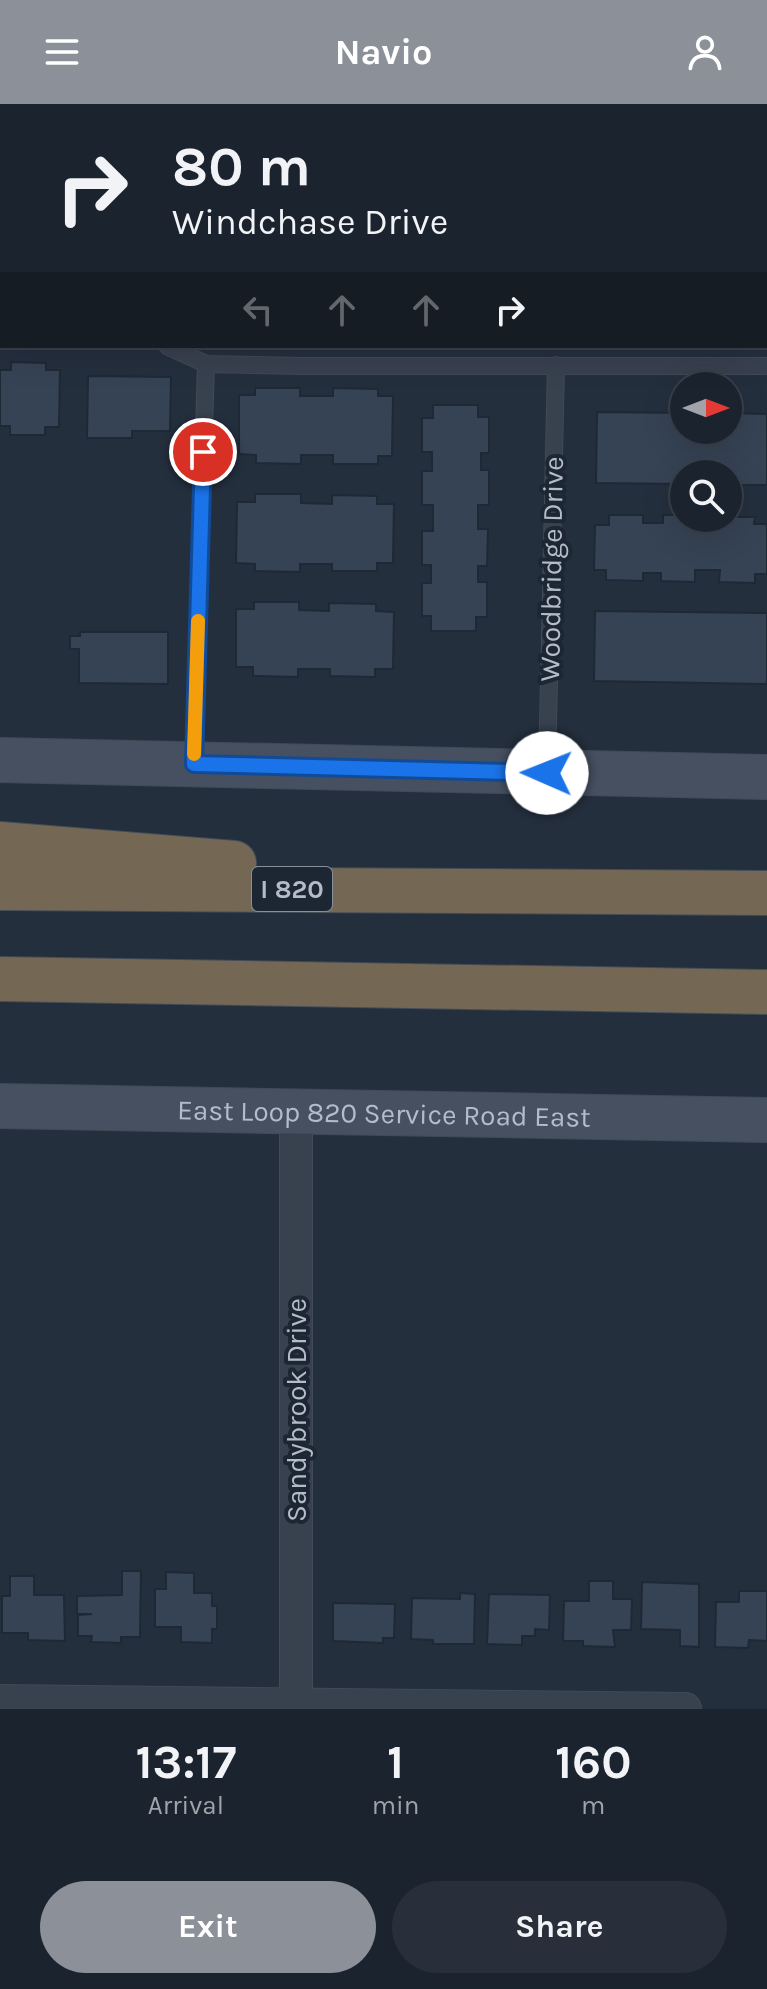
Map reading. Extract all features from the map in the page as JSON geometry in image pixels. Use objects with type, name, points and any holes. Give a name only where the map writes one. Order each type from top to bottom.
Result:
[{"type":"highway","points":[[0,844],[583,890]]},
{"type":"highway","name":"I 820","points":[[0,888],[767,893]]},
{"type":"highway","points":[[0,979],[767,992]]},
{"type":"highway","points":[[0,999],[193,982]]},
{"type":"main road","points":[[0,760],[767,777]]},
{"type":"main road","name":"East Loop 820 Service Road East","points":[[0,1106],[767,1120]]},
{"type":"street","name":"Sandybrook Drive","points":[[296,1112],[296,1707]]},
{"type":"street","points":[[0,1701],[296,1707],[685,1709]]},
{"type":"lane","points":[[171,348],[206,364],[767,366]]},
{"type":"lane","points":[[194,764],[206,364]]},
{"type":"lane","name":"Woodbridge Drive","points":[[547,773],[556,365]]},
{"type":"building","points":[[11,362],[46,363],[46,370],[60,370],[59,427],[45,427],[45,435],[10,435],[10,426],[0,426],[0,370],[11,370]]},
{"type":"building","points":[[88,376],[171,377],[170,431],[132,431],[132,438],[87,438]]},
{"type":"building","points":[[255,388],[300,388],[300,396],[333,396],[333,388],[378,389],[378,396],[393,396],[392,456],[378,456],[378,464],[333,464],[333,455],[301,455],[301,464],[256,463],[256,455],[239,454],[239,395],[255,395]]},
{"type":"building","points":[[433,405],[478,405],[478,417],[489,417],[489,453],[481,453],[481,470],[489,470],[489,505],[478,505],[478,529],[488,529],[487,566],[478,566],[478,582],[487,582],[487,617],[476,617],[476,631],[431,631],[431,616],[422,616],[422,583],[431,583],[431,565],[422,565],[422,531],[433,531],[433,505],[422,505],[422,471],[432,471],[432,452],[422,452],[422,418],[433,418]]},
{"type":"building","points":[[597,412],[670,413],[670,444],[742,444],[742,413],[767,414],[767,485],[742,485],[742,460],[670,460],[670,484],[596,483]]},
{"type":"building","points":[[255,494],[301,494],[301,503],[332,504],[332,495],[377,496],[377,504],[394,504],[393,563],[377,563],[377,571],[332,571],[332,564],[300,564],[300,572],[255,571],[255,564],[236,563],[237,502],[255,502]]},
{"type":"building","points":[[609,515],[643,515],[643,523],[663,523],[663,515],[670,515],[670,532],[742,532],[742,517],[755,517],[754,524],[767,524],[767,574],[755,574],[755,583],[719,582],[720,570],[695,570],[695,582],[661,581],[661,573],[643,573],[643,581],[606,580],[606,570],[594,570],[595,525],[609,525]]},
{"type":"building","points":[[254,602],[299,602],[299,610],[329,611],[329,603],[376,604],[376,611],[394,612],[393,669],[375,669],[375,677],[330,676],[330,669],[298,669],[298,677],[253,676],[253,667],[236,667],[236,609],[254,609]]},
{"type":"building","points":[[595,611],[767,613],[767,684],[594,681]]},
{"type":"building","points":[[80,632],[168,632],[168,684],[79,683],[79,649],[70,649],[70,636],[80,636]]},
{"type":"building","points":[[122,1571],[141,1571],[140,1637],[121,1637],[121,1643],[91,1642],[92,1636],[78,1636],[78,1615],[92,1614],[77,1614],[77,1596],[122,1595]]},
{"type":"building","points":[[166,1572],[194,1573],[194,1593],[212,1593],[212,1606],[217,1606],[217,1629],[212,1629],[212,1643],[181,1642],[181,1627],[155,1627],[155,1589],[166,1589]]},
{"type":"building","points":[[10,1576],[34,1576],[34,1595],[64,1595],[65,1641],[28,1640],[28,1633],[2,1633],[2,1596],[10,1596]]},
{"type":"building","points":[[589,1581],[613,1581],[613,1599],[632,1599],[631,1630],[613,1630],[615,1647],[583,1646],[583,1641],[563,1641],[564,1601],[589,1601]]},
{"type":"building","points":[[642,1582],[699,1584],[699,1647],[680,1646],[680,1630],[641,1629]]},
{"type":"building","points":[[739,1591],[767,1591],[767,1641],[749,1640],[748,1648],[715,1647],[716,1602],[739,1602]]},
{"type":"building","points":[[460,1593],[475,1594],[474,1644],[433,1644],[433,1640],[411,1639],[412,1598],[460,1599]]},
{"type":"building","points":[[489,1594],[550,1595],[549,1630],[535,1629],[535,1636],[522,1636],[522,1645],[487,1644]]},
{"type":"building","points":[[333,1603],[395,1604],[394,1638],[383,1638],[383,1643],[333,1641]]},
{"type":"slow traffic","points":[[194,754],[198,621]]},
{"type":"route","points":[[203,452],[194,764],[547,773]]}]
